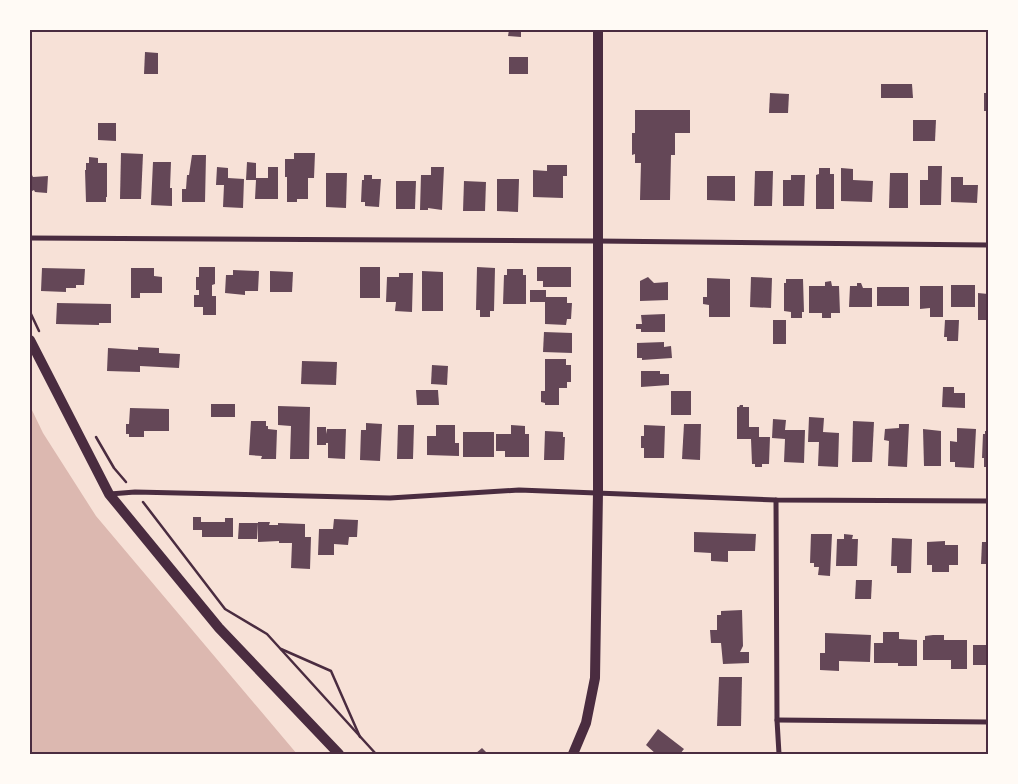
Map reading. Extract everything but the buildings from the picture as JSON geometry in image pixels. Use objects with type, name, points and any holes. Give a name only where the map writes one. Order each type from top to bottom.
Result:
[{"type":"main road","points":[[573,754],[586,724],[595,678],[598,492],[598,30]]},
{"type":"main road","points":[[30,340],[109,494],[219,628],[339,754]]},
{"type":"street","points":[[30,238],[988,245]]},
{"type":"street","points":[[109,494],[135,492],[390,498],[519,490],[776,500],[988,501]]},
{"type":"street","points":[[776,500],[777,720],[779,754]]},
{"type":"street","points":[[777,720],[988,722]]},
{"type":"path","points":[[361,740],[331,671],[279,648],[361,740],[376,754]]},
{"type":"shaded area","points":[[30,406],[43,433],[96,516],[297,754],[30,754]]}]
